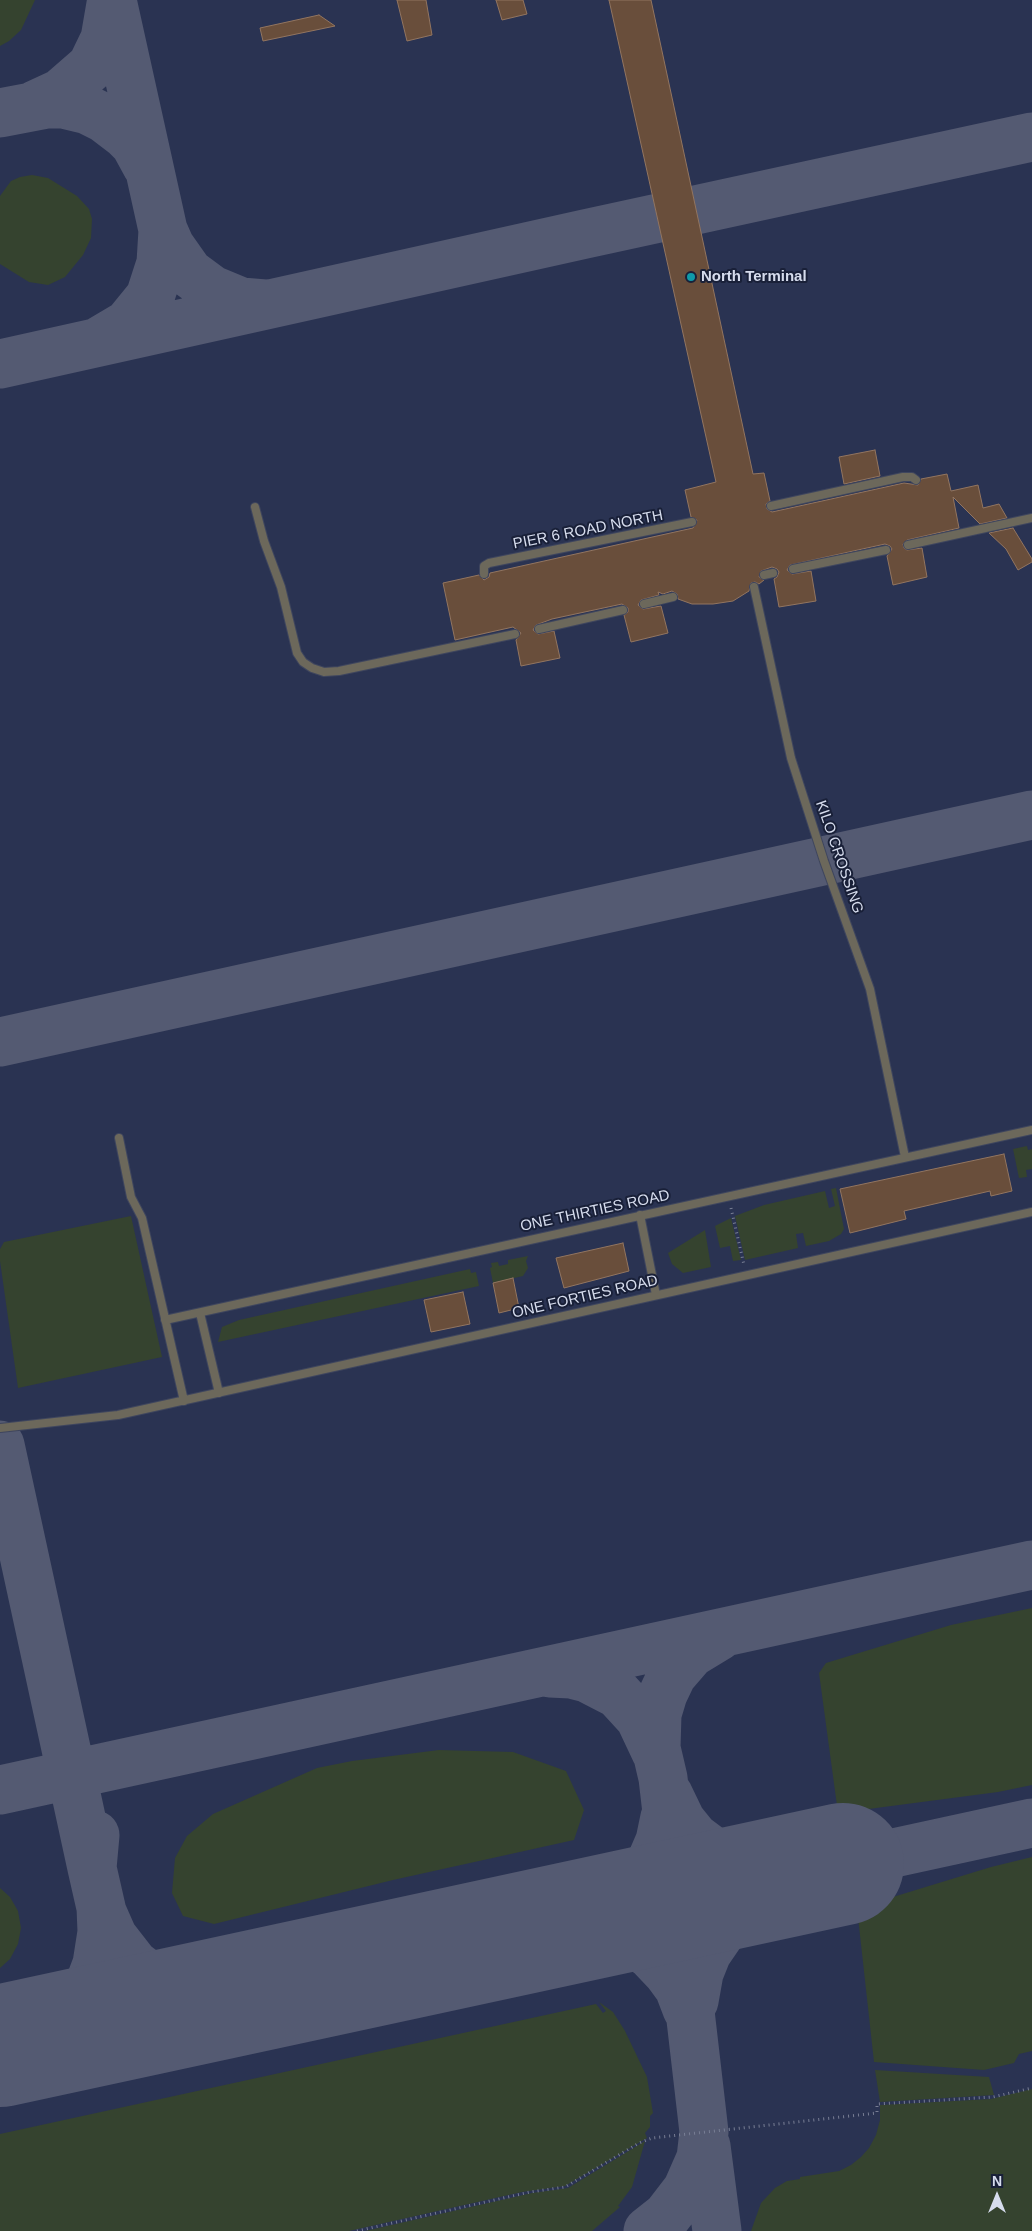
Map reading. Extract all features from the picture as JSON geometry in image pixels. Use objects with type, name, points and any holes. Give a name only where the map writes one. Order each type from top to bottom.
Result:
[{"type":"lane","points":[[771,506],[903,477],[913,477],[916,480]]},
{"type":"lane","points":[[256,507],[264,541],[281,587],[298,656],[312,668],[324,672],[339,671],[497,636],[515,634]]},
{"type":"lane","points":[[908,546],[929,538],[1032,518]]},
{"type":"lane","name":"PIER 6 ROAD NORTH","points":[[484,574],[484,566],[489,563],[692,522]]},
{"type":"lane","points":[[793,569],[886,550]]},
{"type":"lane","points":[[764,575],[772,574]]},
{"type":"lane","name":"KILO CROSSING","points":[[754,587],[788,748],[824,861],[866,974],[905,1157]]},
{"type":"lane","points":[[644,604],[673,597]]},
{"type":"lane","points":[[538,629],[623,610]]},
{"type":"lane","name":"ONE THIRTIES ROAD","points":[[165,1320],[728,1195],[1032,1130]]},
{"type":"lane","points":[[119,1138],[131,1197],[142,1218],[184,1400]]},
{"type":"lane","name":"ONE FORTIES ROAD","points":[[0,1428],[105,1417],[1032,1212]]},
{"type":"lane","points":[[640,1215],[656,1295]]},
{"type":"lane","points":[[200,1313],[219,1393]]},
{"type":"path","points":[[728,1195],[746,1275]]},
{"type":"path","points":[[357,2231],[530,2192],[565,2187],[639,2143],[652,2138],[877,2113],[877,2104],[993,2097],[1032,2088]]},
{"type":"shaded area","points":[[0,0],[1032,0],[1032,2231],[0,2231]]},
{"type":"green space","points":[[0,0],[35,0],[21,30],[0,46]]},
{"type":"green space","points":[[32,175],[48,178],[77,196],[89,209],[92,219],[91,238],[83,255],[65,277],[48,285],[29,282],[0,264],[0,196],[11,181]]},
{"type":"green space","points":[[1027,1146],[1028,1150],[1032,1149],[1032,1169],[1026,1170],[1027,1177],[1019,1178],[1013,1149]]},
{"type":"green space","points":[[836,1188],[844,1229],[841,1234],[829,1241],[806,1246],[803,1233],[796,1234],[798,1248],[745,1260],[735,1216],[764,1205],[825,1191],[829,1208],[835,1206],[831,1189]]},
{"type":"green space","points":[[131,1216],[162,1357],[18,1388],[0,1261],[0,1249],[4,1242]]},
{"type":"green space","points":[[731,1218],[741,1260],[733,1261],[730,1246],[720,1248],[715,1226]]},
{"type":"green space","points":[[705,1230],[711,1267],[683,1273],[672,1264],[668,1253]]},
{"type":"green space","points":[[528,1256],[526,1261],[528,1268],[523,1276],[493,1283],[491,1263],[498,1262],[499,1266],[508,1264],[508,1260]]},
{"type":"green space","points":[[470,1269],[471,1273],[476,1272],[479,1286],[218,1342],[222,1327],[239,1320]]},
{"type":"green space","points":[[1032,1608],[1032,1785],[998,1792],[838,1813],[819,1673],[826,1663],[951,1625]]},
{"type":"green space","points":[[439,1750],[513,1752],[566,1771],[584,1810],[574,1840],[393,1880],[214,1924],[183,1916],[172,1893],[175,1858],[187,1836],[213,1814],[317,1768],[352,1761]]},
{"type":"green space","points":[[1032,1857],[1032,2051],[1019,2054],[1014,2063],[984,2070],[874,2062],[857,1908],[991,1867]]},
{"type":"green space","points":[[0,1888],[10,1897],[18,1911],[21,1928],[18,1944],[10,1959],[0,1968]]},
{"type":"green space","points":[[599,2002],[613,2012],[625,2031],[647,2077],[653,2113],[650,2116],[650,2127],[645,2133],[647,2138],[565,2186],[522,2192],[349,2231],[0,2231],[0,2134],[596,2004],[603,2013],[606,2011]]},
{"type":"green space","points":[[875,2070],[989,2077],[994,2095],[880,2102]]},
{"type":"green space","points":[[1032,2089],[1032,2231],[751,2231],[761,2203],[775,2188],[787,2181],[800,2179],[800,2177],[839,2171],[861,2157],[869,2148],[876,2135],[880,2120],[880,2105],[991,2099]]},
{"type":"green space","points":[[645,2141],[632,2187],[618,2206],[620,2207],[592,2231],[365,2231],[532,2193],[568,2188]]},
{"type":"building","points":[[397,0],[426,0],[432,35],[407,41]]},
{"type":"building","points":[[496,0],[523,0],[527,14],[502,20]]},
{"type":"building","name":"North Terminal","points":[[609,0],[651,0],[753,474],[764,473],[770,501],[766,504],[767,509],[772,512],[904,483],[918,485],[921,479],[947,474],[951,491],[978,485],[983,508],[999,504],[1007,518],[980,524],[953,497],[959,528],[907,540],[903,544],[907,550],[922,548],[927,577],[893,585],[887,556],[892,549],[885,544],[790,565],[787,570],[792,574],[811,571],[816,601],[779,607],[774,579],[779,572],[772,567],[761,571],[759,577],[764,580],[759,584],[751,583],[749,591],[733,601],[713,604],[692,604],[678,599],[677,594],[672,591],[663,594],[658,592],[659,595],[641,600],[638,605],[643,609],[661,606],[668,633],[631,642],[624,615],[628,612],[628,608],[622,604],[552,619],[536,625],[533,630],[538,634],[554,631],[560,658],[521,666],[516,640],[521,633],[513,627],[455,640],[443,583],[479,575],[484,580],[489,577],[490,573],[693,528],[697,520],[691,517],[685,490],[716,482]]},
{"type":"building","points":[[319,15],[335,26],[263,41],[260,28]]},
{"type":"building","points":[[875,450],[880,476],[844,484],[839,457]]},
{"type":"building","points":[[1013,528],[1032,559],[1032,562],[1018,570],[1006,549],[989,533]]},
{"type":"building","points":[[1004,1154],[1012,1191],[991,1196],[990,1191],[904,1211],[906,1219],[850,1233],[840,1189]]},
{"type":"building","points":[[623,1243],[629,1271],[564,1288],[556,1258]]},
{"type":"building","points":[[513,1278],[519,1308],[499,1313],[493,1283]]},
{"type":"building","points":[[463,1292],[470,1324],[431,1332],[424,1300]]},
{"type":"taxiway","points":[[112,0],[163,230],[170,246],[189,273],[212,290],[241,302],[265,304]]},
{"type":"taxiway","points":[[35,105],[61,93],[92,66],[105,39],[111,4]]},
{"type":"taxiway","points":[[0,113],[47,104],[63,104],[88,110],[104,118],[125,134],[135,144],[147,166]]},
{"type":"taxiway","points":[[0,364],[1032,137]]},
{"type":"taxiway","points":[[101,340],[128,324],[150,297],[161,263],[163,230]]},
{"type":"taxiway","points":[[0,1042],[1032,815]]},
{"type":"taxiway","points":[[0,1445],[92,1868]]},
{"type":"taxiway","points":[[0,1790],[1032,1565]]},
{"type":"taxiway","points":[[648,2231],[667,2216],[687,2190],[701,2158],[704,2132],[663,1778],[656,1748],[657,1714],[663,1694],[672,1675],[691,1653],[719,1636]]},
{"type":"taxiway","points":[[550,1673],[571,1674],[587,1678],[618,1694],[640,1718],[656,1752]]},
{"type":"taxiway","points":[[668,1794],[681,1821],[694,1837],[726,1861],[761,1873],[804,1871]]},
{"type":"taxiway","points":[[546,1928],[591,1917],[610,1907],[626,1895],[639,1882],[651,1862],[660,1841],[665,1817]]},
{"type":"taxiway","points":[[843,1864],[1032,1823]]},
{"type":"taxiway","points":[[95,1835],[92,1868],[102,1912],[113,1937],[134,1964],[158,1982],[193,1995],[211,1998],[251,1992]]},
{"type":"taxiway","points":[[694,2001],[699,1973],[707,1953],[731,1918],[763,1891],[787,1879],[811,1871]]},
{"type":"taxiway","points":[[0,2046],[47,2030],[62,2019],[78,2001],[91,1980],[97,1964],[102,1932],[101,1907]]},
{"type":"taxiway","points":[[560,1927],[583,1926],[599,1929],[634,1943],[650,1954],[668,1973],[679,1988],[687,2009]]},
{"type":"taxiway","points":[[706,2146],[717,2231]]},
{"type":"runway","points":[[0,2046],[843,1864]]},
{"type":"place","name":"North Terminal","points":[[691,277]]}]
